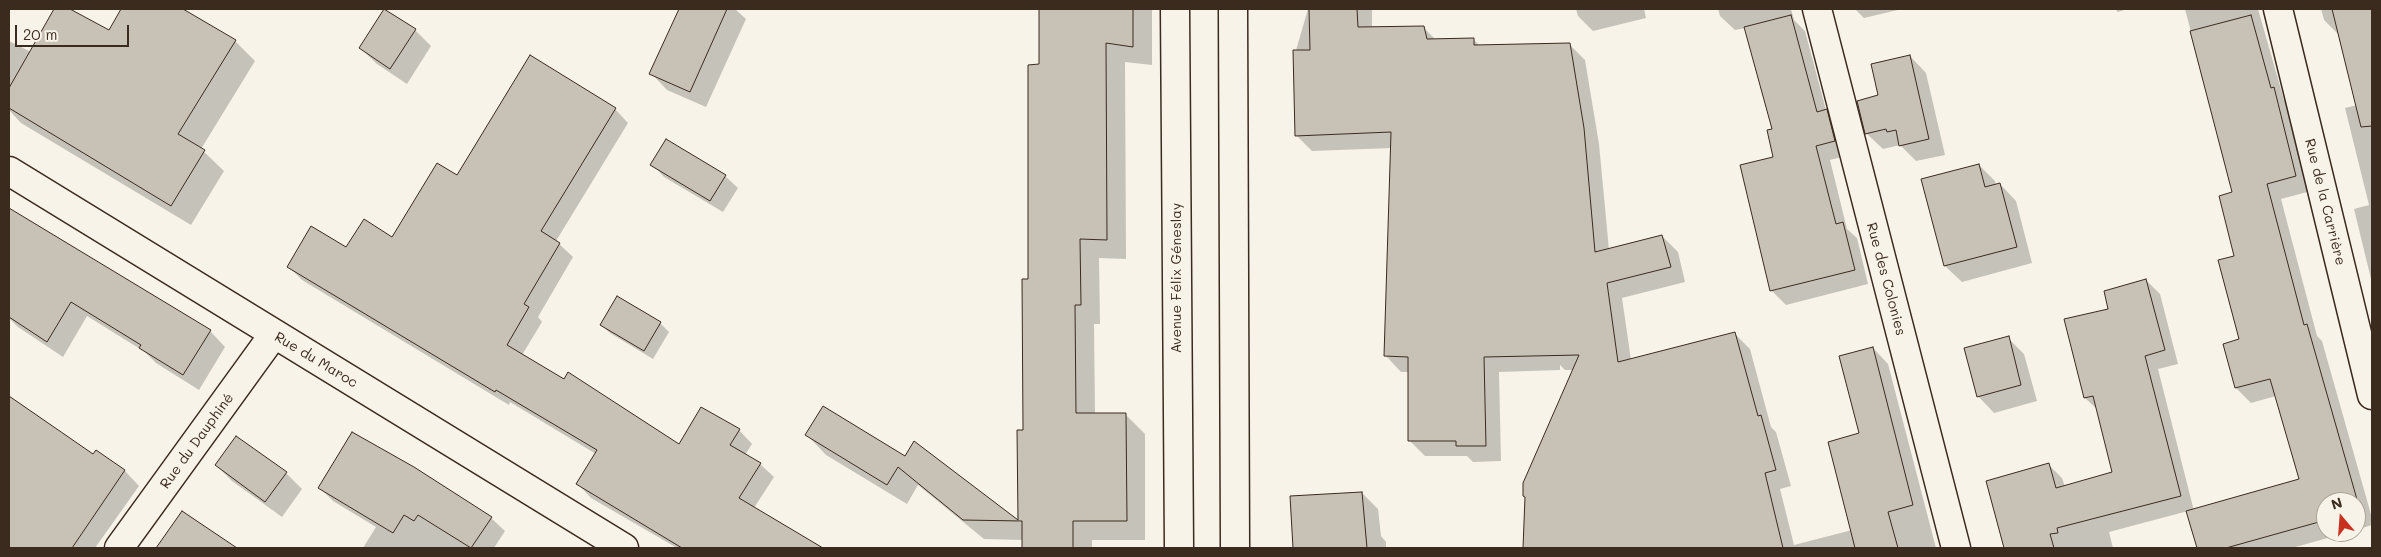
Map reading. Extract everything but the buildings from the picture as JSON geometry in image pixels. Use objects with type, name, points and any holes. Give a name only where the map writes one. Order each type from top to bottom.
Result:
[{"type":"street","name":"Avenue Félix Géneslay","points":[[1175,9],[1179,548]]},
{"type":"street","points":[[1233,9],[1235,548]]},
{"type":"street","name":"Rue des Colonies","points":[[1816,9],[1956,548]]},
{"type":"street","name":"Rue de la Carrière","points":[[2278,9],[2372,395]]},
{"type":"street","name":"Rue du Maroc","points":[[9,171],[274,334],[607,544]]},
{"type":"street","name":"Rue du Dauphiné","points":[[119,548],[274,334]]}]
